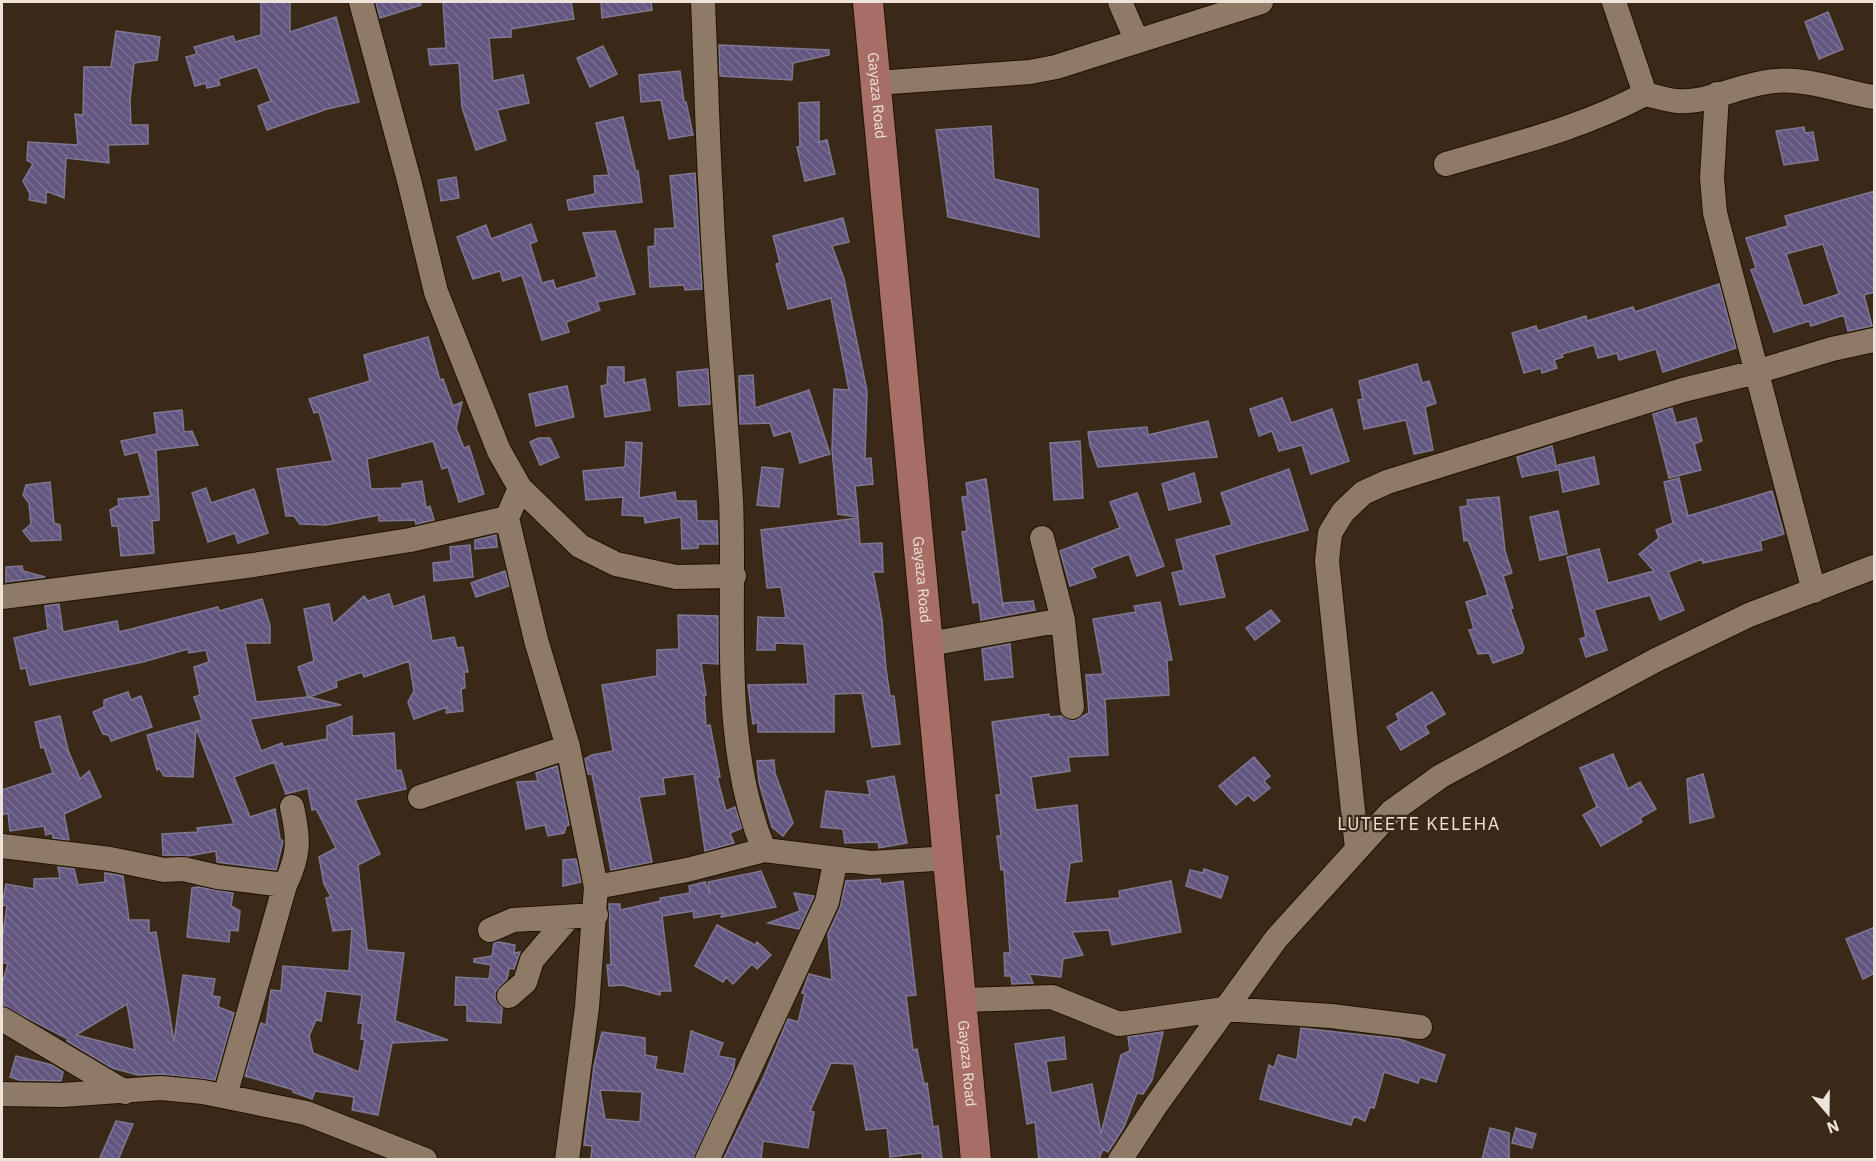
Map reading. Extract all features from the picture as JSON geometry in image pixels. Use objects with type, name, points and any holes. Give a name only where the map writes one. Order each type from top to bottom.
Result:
[{"type":"main road","name":"Gayaza Road","points":[[868,2],[950,858],[976,1160]]},
{"type":"street","points":[[361,2],[410,184],[435,292],[500,451],[520,488],[580,546],[616,564],[676,577],[734,576]]},
{"type":"street","points":[[704,2],[711,198],[734,576],[736,740],[753,823],[764,850]]},
{"type":"street","points":[[1120,2],[1136,39]]},
{"type":"street","points":[[876,82],[1030,72],[1056,67],[1136,39],[1261,2]]},
{"type":"street","points":[[1614,2],[1645,94]]},
{"type":"street","points":[[1446,164],[1572,128],[1614,111],[1645,94],[1677,101],[1717,94],[1746,85],[1798,81],[1875,97]]},
{"type":"street","points":[[1717,94],[1712,178],[1715,213],[1814,591]]},
{"type":"street","points":[[1357,849],[1327,561],[1330,532],[1343,513],[1363,493],[1387,482],[1585,419],[1756,372],[1832,348],[1875,340]]},
{"type":"street","points":[[520,488],[507,518],[536,640],[568,747],[596,887],[596,915],[587,1006],[567,1160]]},
{"type":"street","points":[[2,597],[254,565],[410,540],[507,518]]},
{"type":"street","points":[[1042,538],[1063,620],[1072,707]]},
{"type":"street","points":[[1120,1160],[1156,1105],[1276,939],[1391,812],[1441,776],[1495,745],[1656,660],[1749,615],[1875,567]]},
{"type":"street","points":[[929,644],[1063,620]]},
{"type":"street","points":[[420,797],[568,747]]},
{"type":"street","points":[[225,1096],[285,885],[296,861],[298,835],[292,807]]},
{"type":"street","points":[[2,846],[110,859],[164,870],[183,869],[218,877],[285,885]]},
{"type":"street","points":[[596,887],[687,870],[764,850],[871,863],[950,858]]},
{"type":"street","points":[[707,1160],[827,902],[836,859]]},
{"type":"street","points":[[490,930],[513,920],[596,915]]},
{"type":"street","points":[[509,996],[525,982],[532,960],[568,918]]},
{"type":"street","points":[[963,1000],[1052,997],[1119,1024],[1224,1009],[1331,1016],[1420,1027]]},
{"type":"street","points":[[2,1019],[125,1092]]},
{"type":"street","points":[[2,1094],[125,1092],[161,1088],[225,1096],[306,1113],[425,1160]]},
{"type":"building","points":[[261,2],[290,2],[290,32],[336,17],[359,102],[327,109],[267,130],[258,106],[271,101],[257,67],[218,79],[220,85],[207,88],[206,83],[195,86],[186,57],[197,54],[194,47],[233,36],[235,42],[261,35]]},
{"type":"building","points":[[376,2],[420,2],[421,5],[380,18]]},
{"type":"building","points":[[443,2],[571,2],[574,19],[511,29],[511,37],[489,38],[493,81],[523,75],[529,103],[497,110],[506,140],[476,150],[462,107],[459,63],[430,65],[428,49],[446,48]]},
{"type":"building","points":[[601,2],[651,2],[652,10],[602,18]]},
{"type":"building","points":[[1828,12],[1843,49],[1819,59],[1805,22]]},
{"type":"building","points":[[116,31],[160,37],[157,60],[134,63],[130,100],[131,125],[148,125],[148,144],[108,145],[109,163],[66,158],[64,198],[46,191],[46,203],[29,200],[30,194],[23,181],[33,164],[27,160],[28,142],[78,145],[75,114],[83,115],[84,67],[111,67]]},
{"type":"building","points":[[719,45],[829,50],[829,55],[793,63],[792,80],[720,76]]},
{"type":"building","points":[[603,46],[617,74],[590,87],[577,58]]},
{"type":"building","points":[[680,71],[684,102],[686,102],[693,135],[669,139],[661,100],[641,102],[639,75]]},
{"type":"building","points":[[819,102],[819,142],[827,140],[835,174],[805,181],[797,147],[800,147],[799,103]]},
{"type":"building","points":[[623,117],[636,172],[638,171],[642,202],[569,210],[567,200],[595,194],[594,176],[609,175],[596,123]]},
{"type":"building","points":[[991,126],[994,179],[1038,189],[1039,237],[948,217],[936,130]]},
{"type":"building","points":[[1804,127],[1805,133],[1813,132],[1818,160],[1784,165],[1776,131]]},
{"type":"building","points":[[695,173],[702,289],[685,290],[684,285],[650,287],[648,247],[655,246],[655,229],[675,228],[670,176]]},
{"type":"building","points":[[456,177],[459,198],[441,201],[438,180]]},
{"type":"building","points":[[1875,191],[1875,292],[1864,295],[1872,326],[1848,331],[1844,315],[1811,326],[1809,321],[1774,332],[1751,270],[1756,268],[1746,238],[1788,226],[1785,216]],"holes":[[[1823,244],[1839,294],[1803,306],[1786,254]]]},
{"type":"building","points":[[843,218],[849,242],[832,246],[844,279],[867,391],[865,459],[871,458],[873,484],[855,486],[858,517],[838,514],[832,449],[834,389],[849,390],[831,298],[788,309],[776,264],[780,263],[773,236]]},
{"type":"building","points":[[531,224],[537,241],[530,244],[542,283],[553,280],[556,289],[597,277],[583,233],[615,231],[635,294],[597,302],[600,310],[566,322],[569,332],[542,340],[522,275],[503,281],[500,271],[473,279],[457,237],[486,225],[491,239]]},
{"type":"building","points":[[1719,284],[1736,348],[1663,372],[1656,349],[1619,360],[1617,353],[1598,358],[1594,345],[1562,354],[1563,357],[1554,360],[1557,368],[1542,373],[1541,368],[1524,373],[1512,333],[1536,326],[1538,331],[1586,316],[1587,321],[1633,307],[1635,312]]},
{"type":"building","points":[[428,337],[440,380],[443,379],[453,406],[462,402],[456,428],[464,448],[469,446],[484,494],[459,502],[448,467],[442,469],[433,441],[367,459],[371,489],[402,488],[402,484],[422,481],[426,508],[430,506],[434,520],[416,524],[415,520],[379,521],[379,515],[326,525],[300,524],[294,516],[286,516],[277,469],[333,461],[319,412],[314,413],[309,399],[370,381],[364,355]]},
{"type":"building","points":[[1417,364],[1422,383],[1429,381],[1436,403],[1425,407],[1433,450],[1414,454],[1406,420],[1364,429],[1358,400],[1363,399],[1359,381]]},
{"type":"building","points":[[608,367],[624,367],[624,383],[645,379],[650,410],[605,417],[601,386],[607,385]]},
{"type":"building","points":[[708,369],[710,404],[679,406],[677,372]]},
{"type":"building","points":[[753,375],[755,408],[809,390],[830,454],[800,463],[791,431],[774,436],[770,423],[740,424],[739,376]]},
{"type":"building","points":[[567,386],[574,417],[536,426],[529,394]]},
{"type":"building","points":[[1282,398],[1291,423],[1332,409],[1349,461],[1311,474],[1302,445],[1279,451],[1272,431],[1259,436],[1250,409]]},
{"type":"building","points":[[1672,408],[1676,423],[1696,418],[1702,441],[1694,444],[1701,470],[1669,478],[1653,414]]},
{"type":"building","points":[[182,410],[184,432],[192,431],[198,445],[156,450],[159,520],[152,521],[154,553],[121,556],[118,526],[112,526],[110,510],[119,505],[118,499],[151,496],[138,452],[125,455],[121,441],[157,434],[154,413]]},
{"type":"building","points":[[1208,421],[1217,457],[1098,467],[1088,432],[1147,427],[1148,435]]},
{"type":"building","points":[[539,438],[550,438],[559,457],[540,465],[530,442]]},
{"type":"building","points":[[1080,441],[1083,498],[1054,500],[1050,443]]},
{"type":"building","points":[[626,442],[642,443],[639,498],[675,492],[676,501],[696,501],[697,521],[717,521],[718,544],[698,544],[698,548],[682,549],[681,517],[645,523],[644,516],[622,515],[623,497],[586,500],[583,471],[625,467]]},
{"type":"building","points":[[1552,446],[1557,470],[1522,477],[1517,457]]},
{"type":"building","points":[[1594,457],[1599,484],[1563,492],[1558,465]]},
{"type":"building","points":[[762,467],[783,469],[779,507],[757,505]]},
{"type":"building","points":[[1289,469],[1308,530],[1214,555],[1225,597],[1180,605],[1172,573],[1184,570],[1176,540],[1232,525],[1221,493]]},
{"type":"building","points":[[1194,473],[1201,502],[1169,510],[1162,484]]},
{"type":"building","points":[[1679,478],[1688,516],[1772,491],[1784,534],[1760,541],[1762,550],[1703,563],[1702,559],[1668,572],[1684,610],[1660,620],[1650,595],[1594,610],[1607,650],[1586,657],[1580,639],[1586,637],[1567,557],[1599,549],[1608,583],[1654,571],[1639,554],[1659,538],[1656,530],[1673,523],[1664,482]]},
{"type":"building","points":[[986,479],[1003,607],[1004,603],[1033,601],[1035,610],[981,620],[979,602],[973,603],[962,532],[967,531],[962,497],[968,496],[966,483]]},
{"type":"building","points":[[50,482],[54,523],[60,525],[61,540],[31,541],[23,531],[31,524],[29,503],[23,495],[26,485]]},
{"type":"building","points":[[206,488],[211,503],[254,489],[268,533],[238,543],[235,533],[208,542],[192,493]]},
{"type":"building","points":[[1137,493],[1164,566],[1137,576],[1129,554],[1092,568],[1096,577],[1070,586],[1060,551],[1120,528],[1110,502]]},
{"type":"building","points":[[1499,497],[1505,551],[1512,573],[1503,576],[1513,608],[1510,608],[1524,648],[1522,653],[1493,663],[1489,653],[1478,654],[1469,630],[1474,629],[1466,602],[1488,595],[1468,540],[1464,541],[1460,507],[1468,506],[1467,500]]},
{"type":"building","points":[[1558,511],[1567,554],[1540,560],[1530,517]]},
{"type":"building","points":[[858,518],[860,544],[882,543],[883,572],[873,572],[882,620],[890,696],[894,696],[900,744],[872,747],[862,693],[834,694],[834,732],[758,732],[758,722],[753,724],[748,685],[808,684],[804,644],[775,643],[775,650],[757,650],[758,617],[786,618],[781,587],[767,588],[761,530]]},
{"type":"building","points":[[496,535],[497,547],[475,549],[475,540]]},
{"type":"building","points":[[470,545],[473,577],[434,581],[433,563],[451,561],[450,547]]},
{"type":"building","points":[[22,566],[23,571],[45,577],[6,582],[6,567]]},
{"type":"building","points":[[505,571],[509,586],[476,597],[471,583]]},
{"type":"building","points":[[389,594],[393,607],[424,596],[432,641],[454,637],[457,648],[463,647],[468,672],[464,672],[465,688],[461,689],[463,711],[446,713],[447,707],[414,719],[408,702],[414,691],[409,661],[364,677],[362,672],[336,681],[337,687],[309,697],[341,705],[250,719],[261,751],[282,743],[283,747],[327,739],[327,726],[352,716],[352,736],[394,733],[396,771],[401,770],[406,789],[355,800],[380,854],[358,865],[367,950],[404,953],[395,1021],[448,1040],[392,1043],[378,1115],[352,1110],[354,1097],[315,1091],[312,1099],[293,1092],[294,1090],[245,1076],[261,1023],[266,1025],[271,990],[281,991],[283,966],[349,971],[352,929],[333,931],[326,898],[331,897],[324,884],[319,857],[336,848],[316,809],[312,810],[308,788],[286,794],[274,762],[234,777],[250,817],[275,809],[280,839],[283,841],[276,870],[217,862],[216,851],[188,856],[163,855],[162,834],[198,832],[197,828],[234,824],[196,728],[193,777],[164,776],[159,768],[157,770],[147,735],[202,720],[194,697],[200,695],[194,667],[209,662],[206,650],[189,653],[188,649],[143,662],[30,685],[26,668],[21,669],[14,638],[48,630],[45,606],[59,604],[63,632],[117,621],[119,632],[218,607],[219,611],[262,599],[270,625],[270,643],[245,643],[256,702],[308,697],[298,667],[314,661],[304,609],[329,604],[333,624],[364,596],[368,601]],"holes":[[[326,991],[362,995],[358,1023],[363,1023],[361,1039],[365,1040],[359,1072],[313,1053],[309,1036],[316,1020],[321,1021]]]},
{"type":"building","points":[[1160,602],[1172,660],[1167,660],[1169,695],[1105,699],[1108,755],[1068,757],[1070,771],[1031,777],[1036,810],[1077,805],[1082,861],[1070,863],[1065,903],[1120,898],[1119,891],[1171,881],[1181,932],[1112,945],[1109,930],[1072,932],[1083,955],[1063,959],[1061,977],[1029,974],[1033,983],[1012,984],[1011,976],[1005,976],[1004,953],[1010,953],[1004,869],[1001,870],[997,836],[1001,836],[996,795],[1001,795],[992,722],[1049,714],[1049,717],[1061,716],[1073,721],[1089,713],[1086,675],[1103,674],[1093,619],[1136,612],[1134,606]]},
{"type":"building","points":[[1271,610],[1280,621],[1255,640],[1246,628]]},
{"type":"building","points":[[678,615],[718,616],[718,664],[701,663],[706,695],[704,695],[706,726],[710,725],[720,777],[717,777],[726,811],[735,807],[742,828],[730,833],[734,843],[705,851],[694,774],[663,778],[665,794],[639,797],[652,862],[611,870],[592,774],[588,774],[585,759],[592,755],[613,751],[602,685],[657,676],[657,650],[679,649]]},
{"type":"building","points":[[1010,644],[1013,677],[985,680],[982,649]]},
{"type":"building","points":[[128,692],[131,700],[141,696],[152,727],[111,741],[109,735],[103,734],[93,712],[104,707],[104,700]]},
{"type":"building","points":[[1432,692],[1445,714],[1425,726],[1429,733],[1401,750],[1387,727],[1399,720],[1396,714]]},
{"type":"building","points":[[60,716],[68,750],[80,779],[89,771],[101,797],[64,814],[69,840],[53,838],[52,833],[46,835],[44,826],[10,831],[8,813],[2,815],[2,790],[53,773],[44,747],[41,748],[35,722]]},
{"type":"building","points":[[1613,754],[1628,789],[1640,782],[1656,809],[1640,818],[1642,822],[1601,846],[1583,815],[1597,807],[1580,768]]},
{"type":"building","points":[[1254,757],[1270,776],[1264,781],[1270,788],[1254,801],[1248,795],[1236,805],[1219,786]]},
{"type":"building","points":[[774,760],[775,773],[793,823],[783,836],[772,827],[759,782],[757,761]]},
{"type":"building","points":[[557,766],[569,825],[566,826],[564,833],[548,836],[545,825],[526,829],[517,782],[538,781],[536,773]]},
{"type":"building","points":[[1703,774],[1714,817],[1690,823],[1687,779]]},
{"type":"building","points":[[894,776],[907,843],[879,848],[878,842],[845,843],[843,829],[821,827],[826,791],[870,795],[867,781]]},
{"type":"building","points":[[576,859],[581,882],[563,886],[563,860]]},
{"type":"building","points":[[58,867],[74,869],[78,885],[105,882],[105,873],[123,876],[129,920],[149,920],[149,933],[156,932],[174,1042],[183,975],[215,979],[212,996],[220,997],[218,1007],[234,1013],[215,1080],[162,1074],[138,1075],[112,1068],[67,1041],[68,1039],[2,1005],[2,984],[8,964],[2,962],[2,940],[7,906],[2,905],[6,884],[34,889],[34,879],[60,878]],"holes":[[[127,1004],[135,1050],[76,1035]]]},
{"type":"building","points":[[1204,869],[1228,877],[1221,898],[1186,886],[1190,870],[1203,873]]},
{"type":"building","points":[[761,871],[776,907],[721,917],[723,913],[694,918],[693,911],[662,916],[671,991],[660,991],[660,995],[623,985],[609,986],[607,965],[611,965],[609,904],[620,904],[620,910],[661,901],[660,898],[690,893],[689,886],[705,882],[710,894],[708,882]]},
{"type":"building","points":[[880,879],[881,884],[903,881],[916,995],[906,996],[913,1050],[917,1049],[924,1084],[927,1083],[933,1127],[938,1126],[942,1160],[923,1160],[922,1153],[890,1157],[887,1128],[866,1130],[854,1064],[831,1063],[810,1111],[814,1112],[808,1148],[763,1141],[761,1160],[723,1160],[764,1076],[788,1019],[798,1022],[805,994],[802,993],[809,974],[832,980],[828,934],[840,908],[846,881]]},
{"type":"building","points":[[192,888],[233,893],[231,906],[240,911],[238,931],[230,930],[229,942],[187,937]]},
{"type":"building","points":[[794,893],[814,896],[799,929],[768,923],[800,911]]},
{"type":"building","points":[[717,925],[755,945],[757,942],[771,955],[757,969],[752,964],[733,984],[726,977],[723,982],[695,966]]},
{"type":"building","points":[[1875,927],[1875,973],[1863,979],[1846,939]]},
{"type":"building","points":[[494,943],[515,945],[514,953],[520,952],[514,969],[509,968],[507,979],[495,992],[495,999],[502,1008],[501,1023],[467,1021],[467,1005],[455,1005],[456,977],[489,979],[491,965],[474,962],[474,959],[492,956]]},
{"type":"building","points":[[1301,1028],[1399,1039],[1445,1055],[1436,1082],[1420,1077],[1418,1083],[1384,1072],[1374,1108],[1370,1107],[1365,1121],[1354,1116],[1351,1125],[1260,1099],[1269,1065],[1274,1068],[1278,1055],[1297,1060]]},
{"type":"building","points":[[691,1031],[723,1043],[718,1056],[735,1059],[733,1071],[693,1160],[591,1160],[592,1146],[584,1145],[594,1066],[602,1032],[645,1038],[645,1055],[657,1057],[655,1069],[684,1074]],"holes":[[[600,1090],[642,1092],[640,1122],[605,1119]]]},
{"type":"building","points":[[1163,1032],[1152,1080],[1143,1094],[1137,1093],[1124,1127],[1108,1152],[1103,1149],[1099,1159],[1039,1160],[1035,1122],[1027,1124],[1015,1044],[1064,1037],[1066,1059],[1046,1061],[1051,1093],[1092,1084],[1101,1134],[1121,1055],[1130,1051],[1128,1037]]},
{"type":"building","points":[[16,1056],[52,1065],[63,1072],[61,1081],[19,1080],[10,1077]]},
{"type":"building","points":[[116,1121],[133,1124],[118,1160],[99,1160]]},
{"type":"building","points":[[1490,1128],[1509,1133],[1509,1160],[1482,1160]]},
{"type":"building","points":[[1516,1128],[1536,1134],[1532,1148],[1512,1143]]},
{"type":"district","name":"LUTEETE KELEHA","points":[[1419,824]]}]
